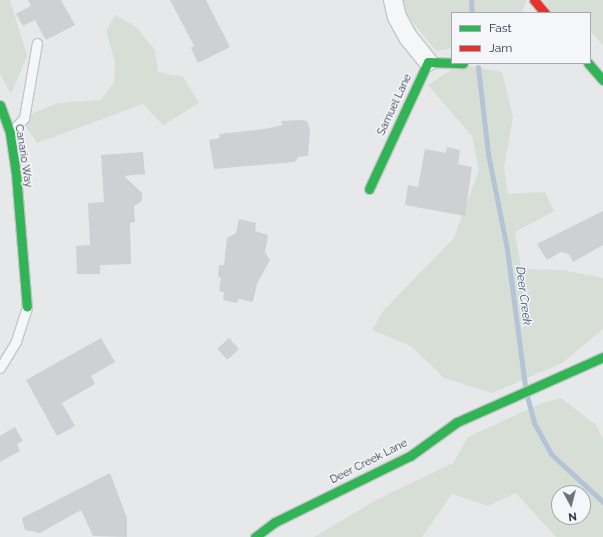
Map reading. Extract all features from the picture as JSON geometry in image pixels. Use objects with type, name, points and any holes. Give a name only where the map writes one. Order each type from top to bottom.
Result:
[{"type":"street","points":[[393,0],[397,17],[408,37],[428,62],[451,63]]},
{"type":"street","points":[[534,0],[543,12]]},
{"type":"street","name":"Samuel Lane","points":[[369,189],[428,62]]},
{"type":"street","points":[[589,64],[603,80]]},
{"type":"street","name":"Canario Way","points":[[0,105],[10,133],[27,307]]},
{"type":"street","name":"Deer Creek Lane","points":[[255,537],[275,522],[410,456],[457,422],[603,357]]},
{"type":"lane","points":[[10,133],[24,118],[37,43]]},
{"type":"lane","points":[[0,368],[16,340],[27,307]]},
{"type":"shaded area","points":[[0,0],[10,0],[27,56],[11,94],[0,74]]},
{"type":"shaded area","points":[[395,0],[527,0],[521,12],[451,12],[451,48],[436,51]]},
{"type":"shaded area","points":[[544,0],[603,0],[603,45],[591,32],[591,12],[551,12]]},
{"type":"shaded area","points":[[115,15],[136,27],[155,50],[158,72],[183,77],[199,103],[163,125],[143,104],[37,143],[26,127],[31,114],[58,103],[101,100],[114,82],[115,62],[106,31]]},
{"type":"shaded area","points":[[460,64],[502,72],[513,117],[504,167],[508,194],[545,192],[554,211],[515,232],[521,269],[563,270],[603,278],[603,329],[562,363],[492,393],[444,378],[411,346],[372,330],[384,310],[454,238],[479,170],[472,136],[428,85]]},
{"type":"shaded area","points":[[561,398],[596,425],[603,439],[603,537],[556,537],[516,493],[488,506],[452,494],[422,537],[314,537],[378,499],[453,463],[468,437],[542,403]]},
{"type":"building","points":[[28,0],[61,0],[75,25],[46,40],[35,20],[23,26],[16,14],[31,6]]},
{"type":"building","points":[[170,0],[206,0],[230,47],[198,63],[191,48],[194,46]]},
{"type":"building","points":[[303,120],[308,122],[310,131],[308,156],[298,157],[295,162],[214,169],[209,140],[220,138],[219,134],[265,129],[282,125],[281,121]]},
{"type":"building","points":[[447,147],[460,150],[458,164],[472,167],[465,216],[405,205],[408,185],[418,187],[425,149],[446,153]]},
{"type":"building","points":[[143,152],[145,174],[124,176],[142,193],[142,201],[134,206],[135,222],[130,223],[131,264],[100,265],[100,274],[77,274],[76,246],[90,245],[88,203],[104,202],[101,155]]},
{"type":"building","points":[[603,211],[603,245],[573,262],[569,254],[561,252],[547,260],[537,244]]},
{"type":"building","points":[[239,219],[256,223],[255,231],[268,235],[265,252],[270,260],[257,284],[253,302],[239,299],[237,303],[223,300],[224,292],[219,291],[221,278],[218,277],[219,265],[224,265],[227,238],[236,233]]},
{"type":"building","points":[[101,338],[115,362],[91,376],[95,384],[62,403],[75,426],[57,436],[26,380]]},
{"type":"building","points":[[229,338],[239,349],[227,360],[217,349]]},
{"type":"building","points":[[15,427],[23,441],[17,444],[20,451],[0,462],[0,436]]},
{"type":"building","points":[[110,473],[127,518],[127,537],[93,536],[81,510],[40,533],[25,530],[22,518]]},
{"type":"waterway","name":"Deer Creek","points":[[471,0],[472,12]]},
{"type":"waterway","name":"Deer Creek","points":[[478,67],[488,154],[507,249],[525,386]]},
{"type":"waterway","name":"Deer Creek","points":[[527,396],[534,423],[551,454],[603,502]]},
{"type":"traffic: fast","points":[[369,189],[428,62],[451,63]]},
{"type":"traffic: fast","points":[[589,64],[603,80]]},
{"type":"traffic: fast","points":[[0,105],[10,133],[16,174],[27,307]]},
{"type":"traffic: fast","points":[[255,537],[275,522],[410,456],[457,422],[603,357]]},
{"type":"traffic: jam","points":[[534,0],[544,12]]}]
